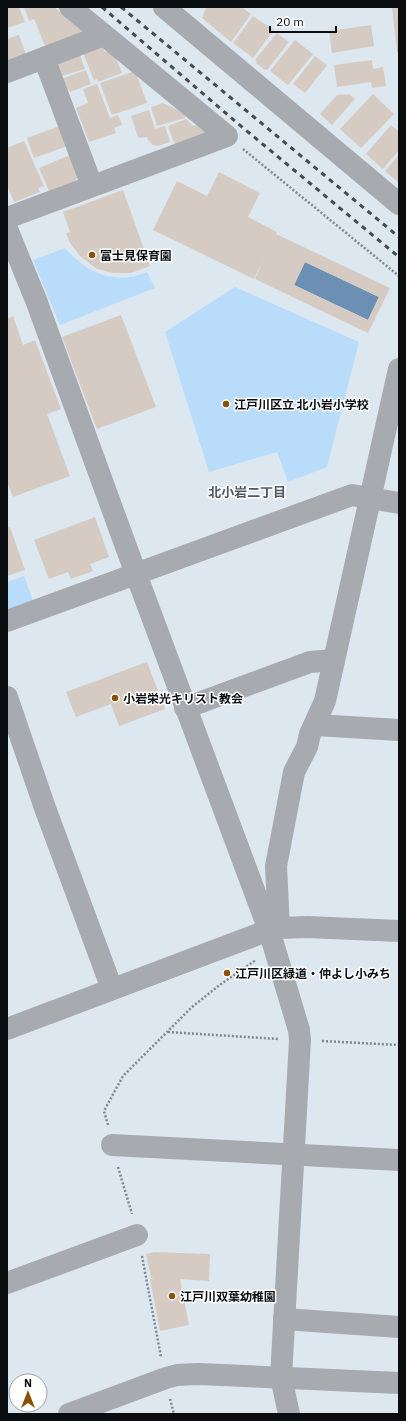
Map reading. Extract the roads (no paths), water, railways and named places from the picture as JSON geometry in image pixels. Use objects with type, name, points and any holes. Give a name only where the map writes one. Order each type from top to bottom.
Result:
[{"type":"street","points":[[7,218],[228,136],[70,7]]},
{"type":"street","points":[[164,7],[399,204]]},
{"type":"street","points":[[7,72],[104,35]]},
{"type":"street","points":[[44,58],[92,186]]},
{"type":"street","points":[[7,229],[36,300],[185,708],[280,928]]},
{"type":"street","points":[[289,1414],[281,1377],[300,1040],[280,928],[276,866],[294,772],[307,747],[310,734],[325,701],[399,370]]},
{"type":"street","points":[[7,621],[352,495],[370,497],[399,504]]},
{"type":"street","points":[[185,708],[310,662],[334,660]]},
{"type":"street","points":[[7,698],[45,808],[112,989]]},
{"type":"street","points":[[315,725],[399,730]]},
{"type":"street","points":[[7,1029],[280,928],[399,931]]},
{"type":"street","points":[[112,1145],[399,1160]]},
{"type":"street","points":[[7,1283],[137,1235]]},
{"type":"street","points":[[284,1320],[399,1327]]},
{"type":"street","points":[[69,1414],[176,1375],[198,1374],[399,1383]]},
{"type":"railway","points":[[102,7],[236,122],[399,257]]},
{"type":"railway","points":[[121,7],[399,237]]},
{"type":"place","name":"富士見保育園","points":[[92,255]]},
{"type":"place","name":"江戸川区立 北小岩小学校","points":[[226,404]]},
{"type":"place","name":"小岩栄光キリスト教会","points":[[115,698]]},
{"type":"place","name":"江戸川区緑道・仲よし小みち","points":[[227,973]]},
{"type":"place","name":"江戸川双葉幼稚園","points":[[172,1296]]},
{"type":"district","name":"北小岩二丁目","points":[[247,492]]}]
